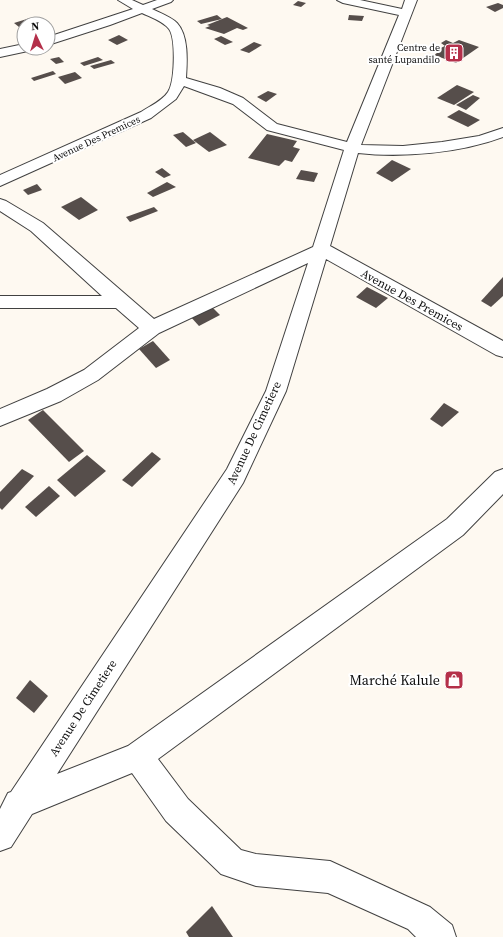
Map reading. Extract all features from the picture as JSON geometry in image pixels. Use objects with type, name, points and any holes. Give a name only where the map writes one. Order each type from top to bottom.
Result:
[{"type":"street","points":[[124,0],[141,10],[157,16],[173,26],[179,40],[180,80],[204,87],[238,101],[272,127],[352,148],[371,150],[442,146],[482,140],[503,132]]},
{"type":"street","points":[[56,38],[167,0]]},
{"type":"street","points":[[343,0],[409,6]]},
{"type":"street","name":"Avenue De Cimetiere","points":[[0,836],[10,810],[235,476],[276,391],[322,249],[352,148],[409,6]]},
{"type":"street","points":[[0,53],[16,50]]},
{"type":"street","name":"Avenue Des Premices","points":[[0,181],[146,114],[165,102],[176,91],[180,80]]},
{"type":"street","points":[[0,204],[37,227],[120,302],[152,328]]},
{"type":"street","points":[[0,418],[54,395],[91,375],[152,328],[322,249]]},
{"type":"street","name":"Avenue Des Premices","points":[[322,249],[503,350]]},
{"type":"street","points":[[0,302],[120,302]]},
{"type":"street","points":[[10,810],[138,756],[456,527],[503,479]]},
{"type":"street","points":[[138,756],[177,810],[232,863],[256,870],[330,877],[419,918],[440,937]]},
{"type":"building","points":[[298,1],[306,3],[301,7],[293,5]]},
{"type":"building","points":[[498,3],[503,5],[503,8],[495,12],[486,7]]},
{"type":"building","points":[[217,15],[222,19],[201,24],[197,21]]},
{"type":"building","points":[[349,15],[364,16],[362,21],[348,20]]},
{"type":"building","points":[[227,17],[248,28],[243,30],[237,28],[224,34],[205,28],[210,26],[207,25]]},
{"type":"building","points":[[119,35],[128,40],[117,45],[108,40]]},
{"type":"building","points":[[221,36],[233,42],[225,45],[214,39]]},
{"type":"building","name":"Centre de santé Lupandilo","points":[[446,40],[453,43],[459,40],[479,47],[456,63],[434,55],[440,51],[436,50],[445,46],[441,43]]},
{"type":"building","points":[[254,42],[262,45],[249,53],[240,50]]},
{"type":"building","points":[[59,57],[64,62],[56,64],[50,59]]},
{"type":"building","points":[[98,57],[103,60],[84,66],[80,63]]},
{"type":"building","points":[[111,60],[115,63],[94,69],[90,66]]},
{"type":"building","points":[[53,71],[56,74],[34,81],[31,78]]},
{"type":"building","points":[[75,72],[82,78],[65,84],[58,77]]},
{"type":"building","points":[[457,85],[474,92],[454,105],[437,98]]},
{"type":"building","points":[[268,91],[277,94],[266,102],[257,97]]},
{"type":"building","points":[[473,95],[480,98],[466,110],[456,105]]},
{"type":"building","points":[[459,110],[480,120],[468,127],[447,117]]},
{"type":"building","points":[[183,132],[196,143],[186,147],[173,135]]},
{"type":"building","points":[[210,132],[227,145],[209,152],[193,140]]},
{"type":"building","points":[[267,134],[297,141],[293,147],[300,149],[292,162],[285,160],[279,166],[248,158]]},
{"type":"building","points":[[392,160],[411,169],[392,182],[376,173]]},
{"type":"building","points":[[162,168],[171,175],[164,178],[155,172]]},
{"type":"building","points":[[301,170],[318,173],[314,182],[296,179]]},
{"type":"building","points":[[167,182],[176,187],[153,197],[147,193]]},
{"type":"building","points":[[37,184],[42,190],[28,195],[23,190]]},
{"type":"building","points":[[81,197],[98,210],[79,220],[61,207]]},
{"type":"building","points":[[154,207],[158,211],[130,222],[126,217]]},
{"type":"building","points":[[503,277],[503,296],[491,307],[481,301]]},
{"type":"building","points":[[367,287],[388,298],[376,308],[356,297]]},
{"type":"building","points":[[210,305],[220,315],[199,326],[189,315]]},
{"type":"building","points":[[153,341],[170,360],[156,368],[139,349]]},
{"type":"building","points":[[444,403],[459,412],[442,427],[430,419]]},
{"type":"building","points":[[43,410],[84,451],[69,462],[28,420]]},
{"type":"building","points":[[152,452],[161,459],[132,487],[122,480]]},
{"type":"building","points":[[87,455],[106,471],[75,497],[57,480]]},
{"type":"building","points":[[22,469],[34,476],[2,510],[0,508],[0,492]]},
{"type":"building","points":[[49,486],[60,496],[36,517],[25,507]]},
{"type":"building","points":[[30,680],[48,696],[34,713],[16,698]]},
{"type":"building","points":[[212,906],[233,937],[189,937],[186,932]]},
{"type":"place","name":"Centre de santé Lupandilo","points":[[454,53]]},
{"type":"place","name":"Marché Kalule","points":[[454,680]]}]
